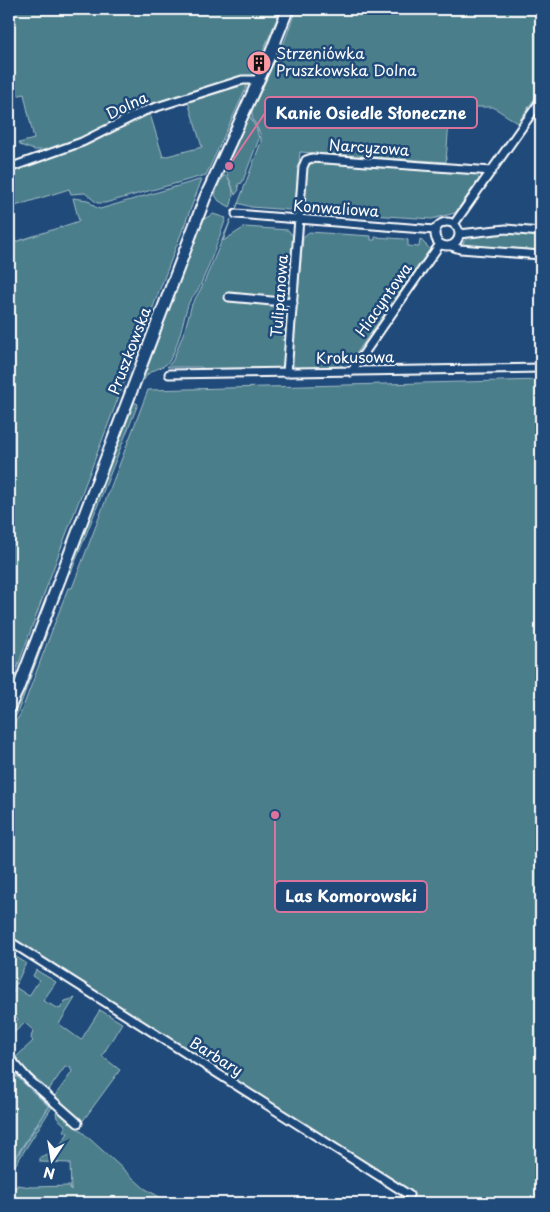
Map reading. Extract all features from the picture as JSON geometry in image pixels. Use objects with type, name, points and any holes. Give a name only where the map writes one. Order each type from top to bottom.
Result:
[{"type":"street","name":"Pruszkowska","points":[[9,708],[205,198],[259,80],[288,9]]},
{"type":"street","name":"Dolna","points":[[9,168],[82,142],[144,112],[242,80],[259,80]]},
{"type":"street","points":[[454,224],[541,100]]},
{"type":"street","name":"Narcyzowa","points":[[298,220],[303,165],[309,158],[492,171]]},
{"type":"street","name":"Konwaliowa","points":[[236,214],[435,230]]},
{"type":"street","name":"Tulipanowa","points":[[287,373],[298,220]]},
{"type":"street","points":[[454,224],[443,222],[435,230],[435,238],[440,244],[460,249],[541,255]]},
{"type":"street","points":[[451,246],[457,241],[459,234],[454,224]]},
{"type":"street","points":[[459,234],[506,229],[541,232]]},
{"type":"street","name":"Hiacyntowa","points":[[351,372],[440,244]]},
{"type":"street","points":[[229,297],[293,303]]},
{"type":"street","name":"Krokusowa","points":[[169,374],[541,368]]},
{"type":"street","name":"Barbary","points":[[9,941],[409,1195]]},
{"type":"street","points":[[9,1057],[28,1079],[78,1123]]},
{"type":"green space","points":[[9,9],[281,9],[253,75],[184,96],[52,150],[34,150],[19,143],[34,139],[24,94],[9,98]]},
{"type":"green space","points":[[296,9],[541,9],[541,89],[518,123],[493,107],[450,107],[446,162],[300,152],[296,204],[290,210],[251,207],[238,203],[261,142],[252,110],[285,40]]},
{"type":"green space","points":[[248,84],[206,175],[105,203],[97,203],[85,193],[71,194],[69,189],[9,208],[9,171],[86,146],[150,114],[163,157],[202,147],[188,102]]},
{"type":"green space","points":[[248,113],[257,130],[259,139],[242,183],[238,184],[239,190],[235,195],[226,171],[231,164],[228,162],[229,157]]},
{"type":"green space","points":[[314,162],[476,173],[479,179],[455,213],[432,219],[310,211],[305,205],[307,167]]},
{"type":"green space","points":[[224,175],[230,181],[233,190],[233,199],[230,207],[219,201],[215,195],[220,179],[222,180]]},
{"type":"green space","points":[[202,179],[59,553],[12,682],[15,684],[9,698],[9,244],[79,221],[73,198],[88,200],[100,209]]},
{"type":"green space","points":[[213,214],[226,218],[204,278],[199,289],[189,302],[173,354],[164,366],[149,373],[144,380],[141,379],[185,259],[204,219]]},
{"type":"green space","points":[[231,219],[223,241],[245,227],[288,230],[294,237],[289,294],[283,299],[227,295],[226,301],[284,305],[289,310],[286,335],[282,337],[282,340],[287,340],[285,363],[278,369],[207,371],[201,367],[167,367],[173,360],[192,304],[202,287]]},
{"type":"green space","points":[[309,232],[371,236],[371,240],[375,240],[375,237],[404,239],[408,240],[408,246],[419,247],[420,239],[430,249],[349,364],[342,363],[342,367],[296,368],[292,363],[303,237]]},
{"type":"green space","points":[[503,233],[541,235],[541,252],[464,246],[463,243],[466,239],[475,235]]},
{"type":"green space","points":[[541,380],[541,1203],[426,1203],[9,937],[9,730],[20,715],[68,588],[72,588],[148,390]]},
{"type":"green space","points":[[134,402],[138,404],[72,570],[65,579]]},
{"type":"green space","points":[[43,632],[47,633],[17,714],[9,725],[9,716]]},
{"type":"green space","points":[[9,953],[26,963],[15,987],[29,996],[39,980],[33,976],[36,970],[56,982],[43,1001],[60,1009],[65,1001],[75,998],[59,1024],[81,1040],[100,1010],[122,1023],[102,1056],[120,1070],[82,1122],[54,1097],[72,1072],[70,1067],[65,1067],[48,1091],[15,1058],[33,1041],[31,1038],[33,1030],[25,1023],[9,1037],[9,1030],[18,1019],[9,1010],[9,995],[15,991],[10,988],[9,990]]},
{"type":"green space","points":[[9,1037],[13,1042],[9,1047]]},
{"type":"green space","points":[[9,1063],[18,1074],[15,1077],[20,1075],[52,1107],[9,1175]]},
{"type":"green space","points":[[59,1111],[144,1188],[170,1203],[9,1203],[9,1184],[11,1183],[12,1187],[17,1187],[17,1185],[32,1187],[69,1186],[71,1191],[70,1163],[40,1162],[40,1157],[48,1154],[52,1149],[56,1151],[68,1133],[64,1131],[66,1126],[57,1118],[56,1112]]},
{"type":"waterway","points":[[9,1068],[16,1076]]},
{"type":"waterway","points":[[14,1160],[49,1106],[18,1077]]},
{"type":"place","name":"Strzeniówka Pruszkowska Dolna","points":[[259,63]]},
{"type":"place","name":"Kanie Osiedle Słoneczne","points":[[229,166]]},
{"type":"place","name":"Las Komorowski","points":[[275,815]]}]
